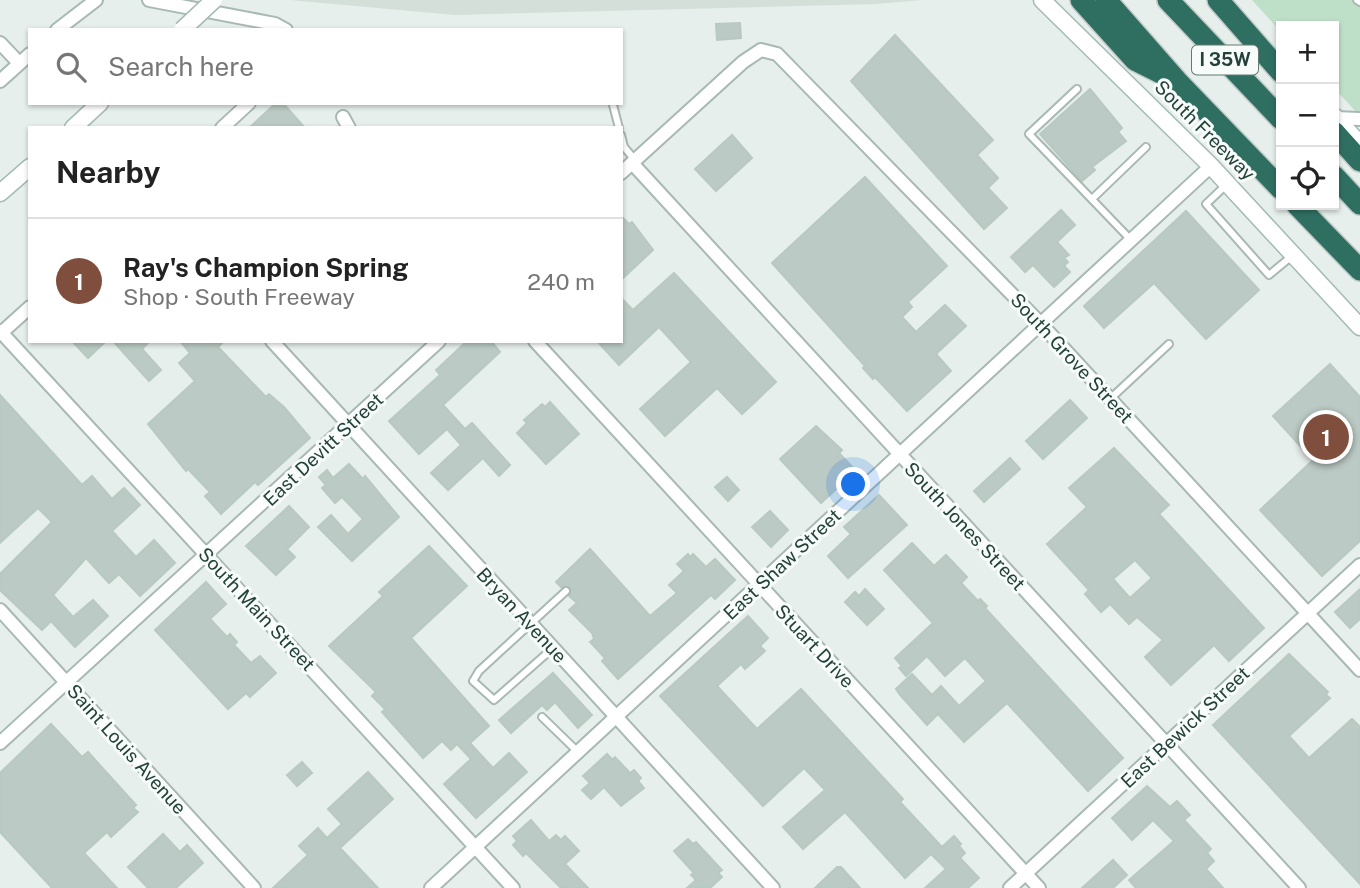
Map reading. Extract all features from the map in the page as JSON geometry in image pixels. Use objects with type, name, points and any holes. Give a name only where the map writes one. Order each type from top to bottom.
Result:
[{"type":"highway","points":[[1081,0],[1135,60],[1177,81]]},
{"type":"highway","name":"South Freeway","points":[[1106,0],[1177,81],[1276,184]]},
{"type":"highway","name":"I 35W","points":[[1168,0],[1276,114]]},
{"type":"highway","points":[[1218,0],[1276,66]]},
{"type":"highway","points":[[1339,130],[1360,161]]},
{"type":"highway","points":[[1339,181],[1360,204]]},
{"type":"highway","points":[[1302,210],[1360,271]]},
{"type":"main road","points":[[184,28],[214,0]]},
{"type":"main road","name":"South Freeway","points":[[1042,0],[1211,166],[1360,327]]},
{"type":"main road","points":[[1224,0],[1276,56]]},
{"type":"main road","points":[[75,126],[98,105]]},
{"type":"main road","points":[[1339,126],[1360,144]]},
{"type":"main road","points":[[0,193],[28,169]]},
{"type":"street","points":[[60,28],[96,0]]},
{"type":"street","points":[[149,0],[275,24],[282,28]]},
{"type":"street","points":[[0,43],[19,63]]},
{"type":"street","name":"South Grove Street","points":[[633,162],[743,62],[761,50],[777,54],[1041,324],[1360,670]]},
{"type":"street","points":[[0,81],[28,56]]},
{"type":"street","points":[[224,126],[247,105]]},
{"type":"street","points":[[1339,121],[1360,119]]},
{"type":"street","points":[[623,171],[633,162]]},
{"type":"street","name":"South Jones Street","points":[[633,162],[1300,888]]},
{"type":"street","name":"East Shaw Street","points":[[431,888],[1211,166]]},
{"type":"street","points":[[1,332],[28,309]]},
{"type":"street","name":"South Main Street","points":[[1,332],[513,888]]},
{"type":"street","name":"Bryan Avenue","points":[[274,343],[773,888]]},
{"type":"street","name":"East Devitt Street","points":[[0,743],[208,556],[437,343]]},
{"type":"street","name":"Stuart Drive","points":[[537,343],[1038,888]]},
{"type":"street","name":"East Bewick Street","points":[[1010,888],[1360,565]]},
{"type":"street","name":"Saint Louis Avenue","points":[[0,610],[254,888]]},
{"type":"lane","points":[[1077,89],[1029,134],[1131,240]]},
{"type":"lane","points":[[613,105],[618,126]]},
{"type":"lane","points":[[623,142],[633,162]]},
{"type":"lane","points":[[1092,199],[1146,147]]},
{"type":"lane","points":[[1227,184],[1206,204],[1269,275],[1293,255]]},
{"type":"lane","points":[[1110,399],[1169,344]]},
{"type":"lane","points":[[553,648],[494,700],[480,691],[472,681],[479,671],[566,591]]},
{"type":"lane","points":[[542,717],[578,752]]},
{"type":"shaded area","points":[[289,0],[923,0],[876,4],[455,15]]},
{"type":"green space","points":[[1252,0],[1360,0],[1360,116],[1339,93],[1339,21],[1276,21],[1276,26]]},
{"type":"building","points":[[740,23],[741,38],[717,40],[716,24]]},
{"type":"building","points":[[895,35],[993,140],[977,155],[998,178],[988,188],[1007,208],[984,229],[851,81]]},
{"type":"building","points":[[1090,89],[1122,128],[1118,132],[1126,141],[1092,167],[1095,170],[1082,181],[1040,134]]},
{"type":"building","points":[[274,105],[285,105],[303,126],[251,126]]},
{"type":"building","points":[[732,135],[752,158],[716,191],[695,169]]},
{"type":"building","points":[[865,177],[947,266],[908,302],[912,307],[902,317],[916,332],[945,305],[966,326],[936,354],[951,371],[907,411],[875,377],[873,379],[863,368],[865,366],[772,263]]},
{"type":"building","points":[[1061,210],[1075,225],[1057,242],[1069,255],[1064,258],[1068,262],[1064,266],[1070,272],[1054,287],[1033,265],[1025,272],[1011,257]]},
{"type":"building","points":[[1186,211],[1259,290],[1206,339],[1154,283],[1104,328],[1084,306]]},
{"type":"building","points":[[623,218],[629,224],[632,222],[653,250],[623,278]]},
{"type":"building","points":[[674,273],[776,382],[742,414],[717,388],[665,436],[640,409],[691,362],[659,327],[619,365],[599,343],[623,343],[623,300],[633,310]]},
{"type":"building","points":[[74,343],[104,343],[88,358]]},
{"type":"building","points":[[115,343],[148,343],[142,349],[161,370],[149,381]]},
{"type":"building","points":[[182,343],[222,343],[218,347],[266,397],[269,394],[284,407],[310,438],[258,485],[255,482],[221,514],[205,496],[210,492],[188,469],[186,471],[148,424],[195,381],[179,363],[190,353]]},
{"type":"building","points":[[465,343],[493,343],[500,352],[443,405],[465,429],[472,423],[510,465],[499,476],[483,458],[448,490],[431,473],[461,445],[447,429],[419,454],[389,421],[440,375],[436,370]]},
{"type":"building","points":[[1330,364],[1360,397],[1360,541],[1322,576],[1260,510],[1313,460],[1273,416]]},
{"type":"building","points":[[0,395],[82,485],[92,476],[112,499],[124,488],[140,505],[112,531],[136,557],[154,540],[175,563],[140,596],[119,574],[109,583],[86,558],[53,595],[73,617],[93,600],[108,616],[75,647],[51,621],[42,630],[0,590],[0,574],[52,522],[38,508],[0,543]]},
{"type":"building","points":[[1070,400],[1087,418],[1043,459],[1026,441]]},
{"type":"building","points":[[550,402],[579,434],[546,464],[517,433],[527,423],[524,420],[542,404],[545,407]]},
{"type":"building","points":[[816,426],[842,450],[839,453],[856,471],[821,503],[780,459]]},
{"type":"building","points":[[1114,448],[1169,505],[1159,514],[1264,628],[1229,661],[1214,645],[1171,685],[1145,657],[1163,640],[1137,617],[1129,624],[1110,604],[1101,612],[1085,594],[1089,590],[1047,544],[1087,507],[1069,488]],"holes":[[[1135,560],[1152,578],[1130,598],[1113,579]]]},
{"type":"building","points":[[1010,458],[1020,469],[984,502],[974,491]]},
{"type":"building","points":[[349,464],[363,479],[365,476],[399,517],[352,561],[318,527],[331,515],[348,534],[363,519],[342,497],[335,503],[322,488],[326,485],[319,477],[327,470],[333,478]]},
{"type":"building","points":[[727,477],[739,490],[728,501],[715,487]]},
{"type":"building","points":[[879,495],[907,525],[848,578],[828,556],[851,534],[844,527]]},
{"type":"building","points":[[289,506],[309,527],[287,549],[295,557],[276,575],[246,546]]},
{"type":"building","points":[[770,511],[788,530],[771,547],[752,527]]},
{"type":"building","points":[[912,543],[934,566],[946,555],[967,577],[961,583],[978,601],[980,599],[987,606],[985,608],[1123,758],[1088,791],[1007,703],[964,742],[938,714],[927,725],[900,695],[896,689],[912,674],[932,695],[941,686],[959,706],[986,681],[965,658],[945,676],[927,656],[906,676],[899,668],[902,666],[895,658],[933,623],[884,570]]},
{"type":"building","points":[[429,546],[467,586],[411,638],[489,726],[470,743],[493,768],[509,753],[527,772],[476,818],[444,784],[471,759],[457,744],[451,750],[442,741],[423,758],[382,712],[385,709],[372,696],[376,692],[329,646],[383,596],[379,592]]},
{"type":"building","points":[[590,549],[650,616],[677,593],[669,585],[684,571],[677,564],[688,554],[690,557],[693,554],[706,567],[715,559],[735,580],[715,599],[711,595],[618,679],[602,661],[605,658],[590,642],[594,639],[592,633],[569,610],[577,603],[569,596],[571,588],[561,587],[556,582]]},
{"type":"building","points":[[206,582],[226,604],[210,619],[227,637],[230,634],[237,642],[234,645],[251,663],[260,656],[276,673],[250,697],[246,693],[228,709],[155,630]]},
{"type":"building","points":[[865,589],[884,609],[867,625],[845,602],[855,592],[859,596]]},
{"type":"building","points":[[1360,589],[1360,619],[1350,628],[1335,612]]},
{"type":"building","points":[[748,616],[768,638],[760,646],[765,651],[745,669],[741,664],[717,686],[757,729],[801,689],[903,799],[900,802],[942,847],[954,836],[961,844],[959,846],[965,853],[960,858],[979,878],[968,888],[925,888],[946,869],[931,854],[905,878],[845,812],[803,849],[783,827],[825,790],[804,768],[763,806],[660,696]]},
{"type":"building","points":[[1289,654],[1328,692],[1326,695],[1330,698],[1289,736],[1309,758],[1352,719],[1360,727],[1360,884],[1213,725]]},
{"type":"building","points":[[553,673],[592,715],[578,728],[555,702],[547,710],[542,705],[511,733],[499,720]]},
{"type":"building","points":[[51,724],[82,757],[88,752],[136,805],[133,808],[138,812],[111,837],[107,832],[84,853],[117,888],[52,888],[0,832],[0,773]]},
{"type":"building","points":[[607,754],[613,760],[615,757],[630,773],[634,770],[641,778],[638,781],[644,788],[621,806],[604,787],[591,799],[582,790],[590,783],[583,776]]},
{"type":"building","points":[[302,762],[312,773],[297,786],[287,775]]},
{"type":"building","points":[[368,772],[393,799],[340,848],[378,888],[273,888],[308,855],[299,846],[318,828],[327,838],[342,824],[328,809]]},
{"type":"building","points":[[1147,786],[1170,807],[1177,801],[1190,815],[1184,820],[1211,849],[1207,853],[1214,861],[1206,869],[1223,888],[1136,888],[1129,880],[1174,841],[1153,820],[1132,840],[1112,818]]},
{"type":"building","points":[[531,820],[549,841],[556,835],[561,840],[565,836],[579,851],[565,864],[588,888],[561,888],[526,853],[523,856],[513,845],[517,841],[513,836]]},
{"type":"building","points":[[163,834],[180,852],[187,845],[203,863],[176,888],[148,888],[128,867]]},
{"type":"building","points":[[688,839],[693,844],[696,842],[722,870],[718,873],[722,877],[710,888],[687,888],[696,880],[691,875],[694,873],[674,851]]},
{"type":"building","points":[[1113,860],[1127,875],[1113,888],[1082,888]]},
{"type":"building","points":[[837,867],[841,867],[860,888],[815,888]]},
{"type":"place","name":"Ray's Champion Spring","points":[[1326,437]]}]
